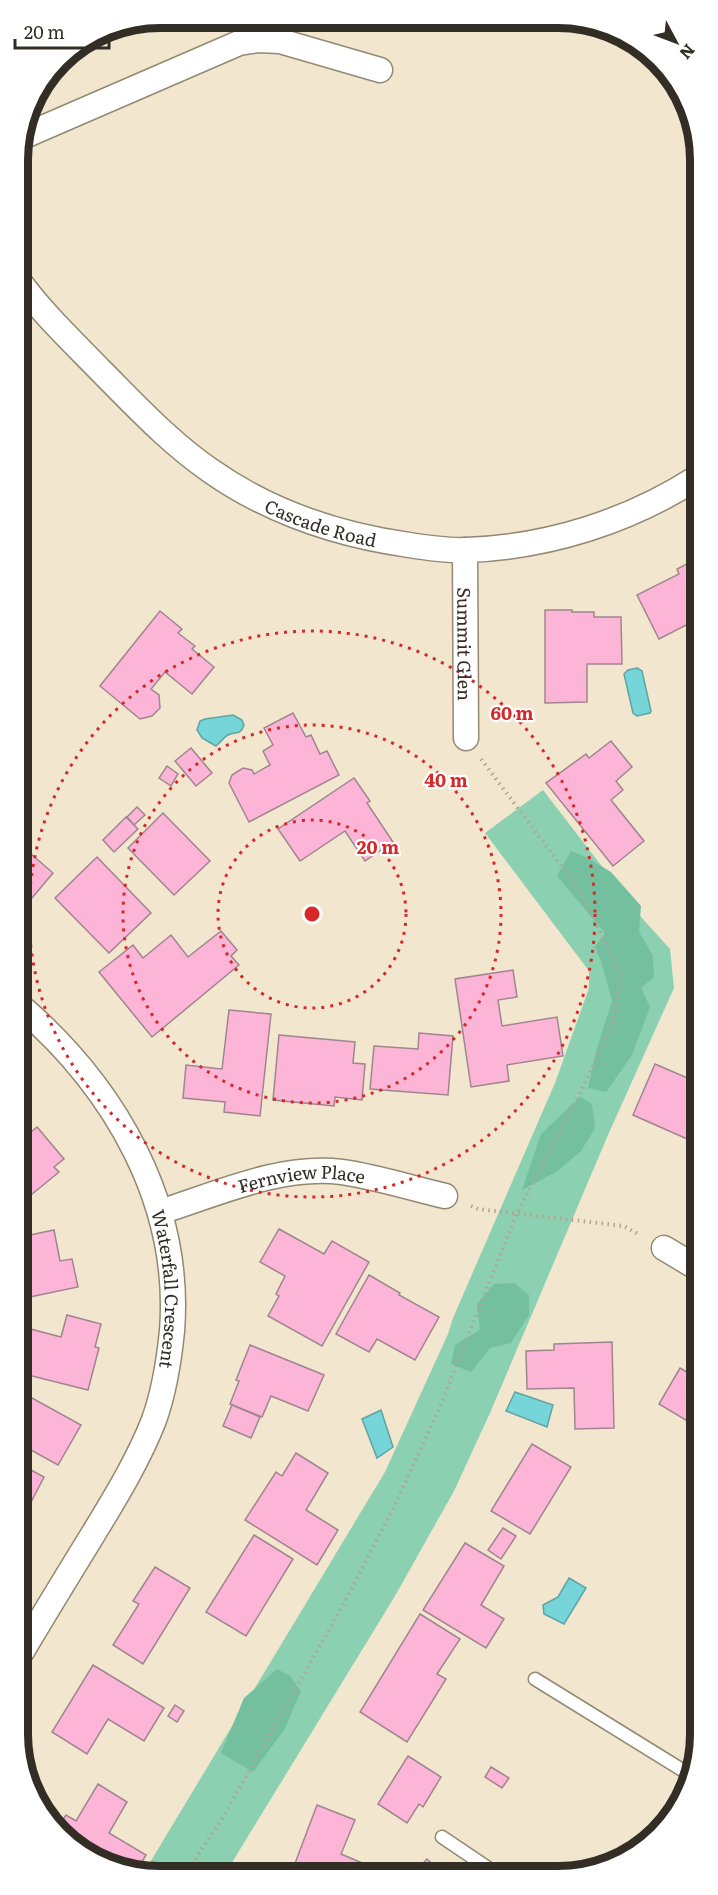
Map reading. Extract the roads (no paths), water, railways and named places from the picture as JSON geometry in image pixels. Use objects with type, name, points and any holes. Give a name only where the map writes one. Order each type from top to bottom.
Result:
[{"type":"street","points":[[31,133],[238,43],[258,39],[280,41],[381,70]]},
{"type":"street","name":"Cascade Road","points":[[29,293],[48,317],[156,427],[194,459],[235,486],[285,513],[341,531],[432,549],[465,550],[552,538],[611,521],[674,492],[690,482]]},
{"type":"street","name":"Summit Glen","points":[[465,550],[466,738]]},
{"type":"street","name":"Waterfall Crescent","points":[[28,1014],[99,1090],[133,1144],[160,1212],[171,1265],[173,1311],[170,1354],[155,1417],[142,1447],[124,1483],[28,1641]]},
{"type":"street","name":"Fernview Place","points":[[160,1212],[260,1180],[286,1174],[324,1171],[359,1175],[445,1196]]},
{"type":"street","points":[[664,1248],[689,1263]]},
{"type":"lane","points":[[535,1679],[684,1771]]},
{"type":"lane","points":[[442,1837],[485,1866]]},
{"type":"water","points":[[637,668],[642,671],[651,711],[637,716],[633,713],[624,674],[628,670]]},
{"type":"water","points":[[233,715],[242,720],[244,725],[239,732],[226,736],[216,746],[202,738],[197,730],[200,721]]},
{"type":"water","points":[[515,1392],[553,1405],[547,1427],[506,1411]]},
{"type":"water","points":[[381,1410],[393,1447],[377,1458],[362,1419]]},
{"type":"water","points":[[569,1578],[586,1588],[564,1624],[544,1614],[543,1605],[558,1597]]}]
